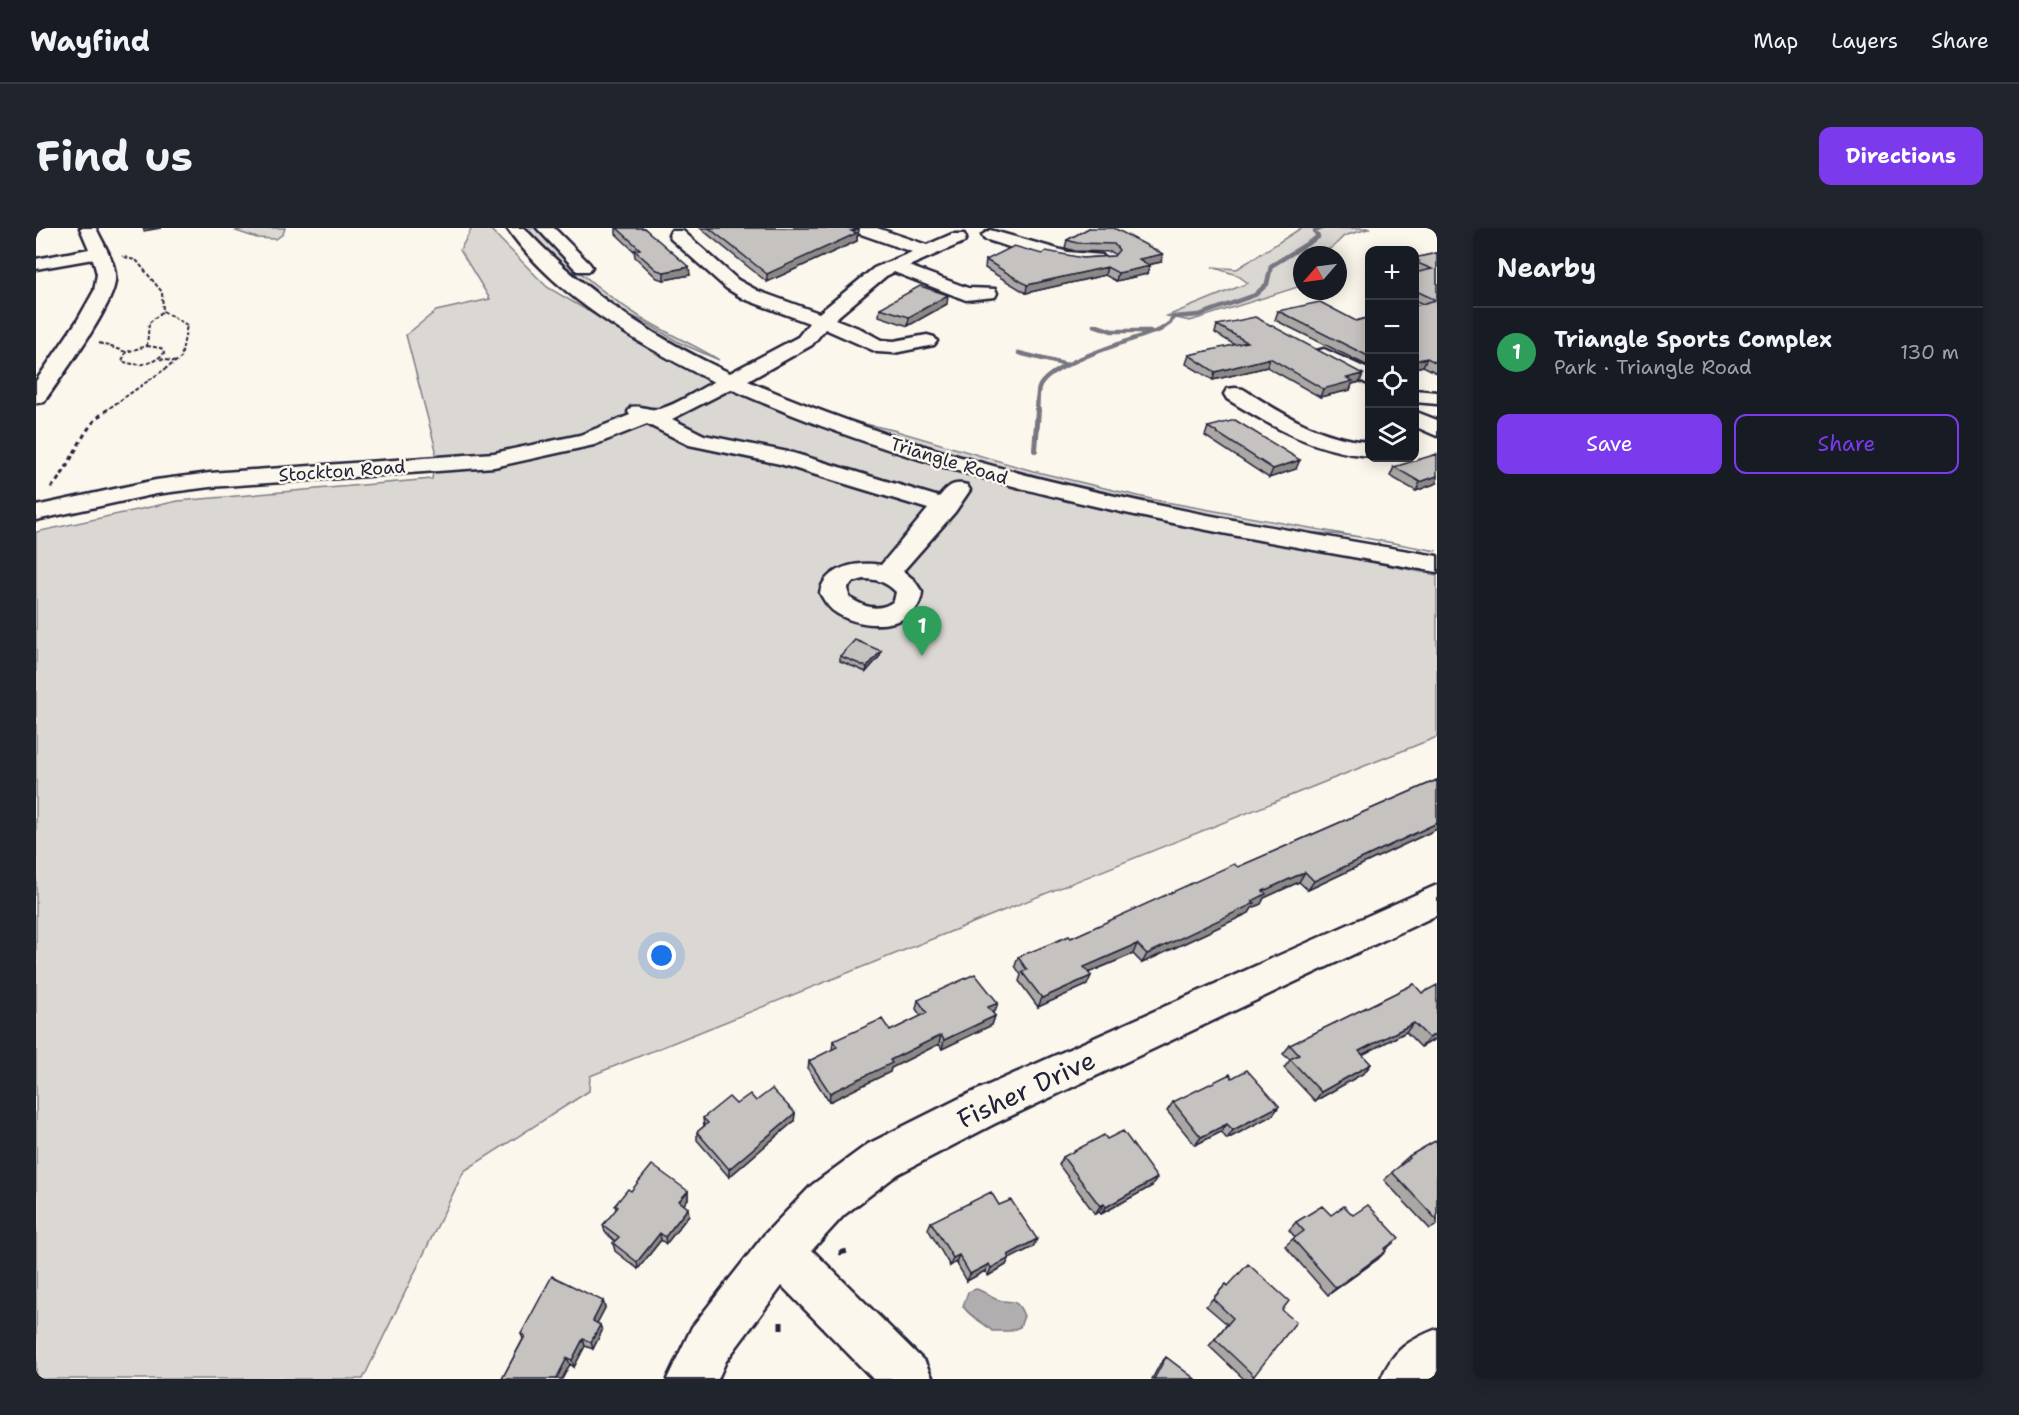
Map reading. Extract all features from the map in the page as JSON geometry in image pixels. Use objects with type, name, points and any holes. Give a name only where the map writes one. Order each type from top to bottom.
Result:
[{"type":"street","points":[[36,397],[96,307],[106,283],[107,255],[88,228]]},
{"type":"street","name":"Triangle Road","points":[[515,228],[562,278],[588,299],[643,336],[733,371],[878,419],[1037,466],[1201,503],[1437,544]]},
{"type":"street","points":[[545,228],[598,280]]},
{"type":"street","points":[[861,228],[926,251]]},
{"type":"street","points":[[696,232],[669,237],[741,290],[886,347],[927,341]]},
{"type":"street","points":[[988,232],[1067,257],[1106,258]]},
{"type":"street","name":"Stockton Road","points":[[41,503],[210,480],[512,457],[586,440],[638,412],[667,414],[733,371],[805,341],[821,321],[872,278],[926,251],[953,233],[975,240],[988,232]]},
{"type":"street","points":[[36,264],[107,255]]},
{"type":"street","points":[[892,266],[966,294],[988,293]]},
{"type":"street","points":[[1311,348],[1365,376]]},
{"type":"street","name":"Triangle Road","points":[[733,371],[857,433],[1043,489],[1182,520],[1437,564]]},
{"type":"street","points":[[1235,394],[1311,438],[1344,448],[1365,449]]},
{"type":"street","points":[[1419,396],[1437,398]]},
{"type":"street","points":[[638,412],[697,440],[785,458],[946,507]]},
{"type":"street","points":[[1419,420],[1437,430]]},
{"type":"street","points":[[1419,436],[1437,430]]},
{"type":"street","points":[[888,574],[946,507],[974,469]]},
{"type":"street","name":"Fisher Drive","points":[[692,1379],[709,1344],[780,1251],[828,1200],[883,1159],[979,1110],[1437,899]]},
{"type":"street","points":[[780,1251],[908,1379]]},
{"type":"street","points":[[1406,1379],[1422,1362],[1437,1353]]},
{"type":"path","points":[[107,255],[132,258],[137,261],[162,292],[163,311]]},
{"type":"path","points":[[147,346],[149,323],[163,311]]},
{"type":"path","points":[[41,503],[60,479],[86,428],[95,418],[181,358],[187,325],[163,311]]},
{"type":"path","points":[[94,342],[126,352],[147,346],[163,350],[164,353],[160,358],[147,363],[132,365],[121,359],[126,352]]},
{"type":"path","points":[[160,358],[177,362]]},
{"type":"path","points":[[839,1253],[848,1251]]},
{"type":"path","points":[[781,1322],[781,1333]]},
{"type":"shaded area","points":[[246,228],[285,228],[283,234],[276,239],[257,238],[236,231]]},
{"type":"shaded area","points":[[472,228],[489,228],[547,287],[691,371],[946,470],[1187,526],[1437,575],[1437,737],[590,1076],[589,1091],[464,1171],[363,1379],[36,1379],[36,532],[178,501],[432,479],[436,450],[406,335],[436,311],[490,299],[460,250]]},
{"type":"shaded area","points":[[528,228],[537,228],[573,266],[627,308],[719,360],[680,343],[641,320],[612,307],[575,281],[529,234]]},
{"type":"shaded area","points":[[1301,228],[1371,228],[1344,236],[1334,246],[1293,246],[1293,289],[1190,321],[1167,316],[1248,283],[1237,275],[1212,267],[1237,269]]},
{"type":"shaded area","points":[[750,383],[842,419],[893,430],[1033,471],[1155,500],[1366,538],[1247,526],[1150,508],[1054,485],[959,459],[868,430],[779,396]]},
{"type":"shaded area","points":[[976,1289],[998,1300],[1016,1303],[1024,1316],[1020,1327],[1010,1331],[992,1331],[969,1314],[963,1306],[968,1292]]},
{"type":"building","points":[[617,228],[644,228],[689,267],[664,272],[657,270],[634,250],[640,249]]},
{"type":"building","points":[[709,228],[859,228],[851,231],[857,233],[767,274]]},
{"type":"building","points":[[1089,228],[1114,228],[1163,254],[1139,259],[1150,266],[1118,273],[1107,267],[1027,285],[986,260],[1014,246],[1042,254],[1046,251],[1083,258],[1114,256],[1119,250],[1114,244],[1077,243],[1067,240]]},
{"type":"building","points":[[1437,253],[1437,363],[1427,358],[1419,360],[1419,305],[1436,300],[1419,292],[1419,272],[1432,269],[1419,264],[1419,257]]},
{"type":"building","points":[[920,286],[948,295],[909,317],[880,308]]},
{"type":"building","points":[[1320,302],[1356,321],[1365,318],[1365,354],[1278,311]]},
{"type":"building","points":[[1255,317],[1363,374],[1347,378],[1353,381],[1323,389],[1270,358],[1215,372],[1189,355],[1247,342],[1217,325]]},
{"type":"building","points":[[1235,420],[1300,460],[1273,469],[1208,427]]},
{"type":"building","points":[[1437,454],[1437,476],[1420,482],[1394,467],[1419,462],[1419,459]]},
{"type":"building","points":[[855,640],[881,651],[867,667],[840,656]]},
{"type":"building","points":[[1437,780],[1437,823],[1314,881],[1305,872],[1263,891],[1266,894],[1252,901],[1255,903],[1147,954],[1137,944],[1084,967],[1091,976],[1042,998],[1022,972],[1027,970],[1018,957],[1069,936],[1071,938],[1234,864],[1238,867]]},
{"type":"building","points":[[975,974],[998,1003],[988,1007],[995,1016],[944,1040],[941,1035],[890,1060],[892,1063],[830,1093],[809,1061],[837,1047],[833,1041],[882,1019],[890,1031],[927,1013],[918,1000]]},
{"type":"building","points":[[1414,984],[1422,993],[1437,985],[1437,1033],[1429,1038],[1414,1023],[1359,1051],[1371,1064],[1321,1092],[1290,1059],[1299,1055],[1290,1045]]},
{"type":"building","points":[[1247,1070],[1279,1106],[1233,1130],[1227,1124],[1201,1137],[1173,1102],[1230,1074],[1232,1078]]},
{"type":"building","points":[[772,1089],[795,1113],[729,1169],[697,1132],[708,1123],[703,1118],[729,1097],[736,1104],[750,1094],[756,1101]]},
{"type":"building","points":[[1123,1131],[1157,1178],[1106,1207],[1104,1204],[1100,1206],[1063,1157],[1104,1135],[1107,1139]]},
{"type":"building","points":[[1437,1140],[1437,1220],[1392,1172],[1410,1158],[1409,1156]]},
{"type":"building","points":[[652,1165],[688,1191],[679,1201],[688,1208],[665,1237],[660,1233],[637,1262],[613,1243],[619,1237],[603,1225],[618,1207],[615,1205],[628,1189],[631,1191]]},
{"type":"building","points":[[991,1192],[999,1205],[1011,1200],[1037,1239],[1008,1255],[1010,1258],[991,1268],[989,1264],[970,1274],[959,1255],[953,1258],[931,1222]]},
{"type":"building","points":[[1368,1205],[1399,1238],[1384,1249],[1386,1251],[1336,1288],[1293,1239],[1304,1231],[1296,1222],[1322,1206],[1331,1215],[1344,1206],[1353,1215]]},
{"type":"building","points":[[1248,1264],[1289,1301],[1282,1310],[1296,1322],[1254,1376],[1215,1339],[1233,1318],[1213,1299]]},
{"type":"building","points":[[552,1276],[603,1301],[593,1321],[600,1325],[591,1342],[583,1339],[572,1360],[567,1358],[556,1379],[502,1379],[525,1336],[521,1334]]},
{"type":"building","points":[[1166,1357],[1195,1379],[1154,1379]]},
{"type":"waterway","points":[[1067,365],[1093,353],[1160,330],[1170,323],[1173,317],[1199,315],[1255,295],[1267,284],[1271,266],[1318,237],[1315,231],[1322,228]]},
{"type":"waterway","points":[[1094,325],[1112,331],[1150,331]]},
{"type":"waterway","points":[[1019,353],[1067,365]]},
{"type":"waterway","points":[[1037,411],[1039,388],[1045,379],[1067,365]]},
{"type":"waterway","points":[[1035,450],[1038,410]]},
{"type":"place","name":"Triangle Sports Complex","points":[[922,656]]}]
